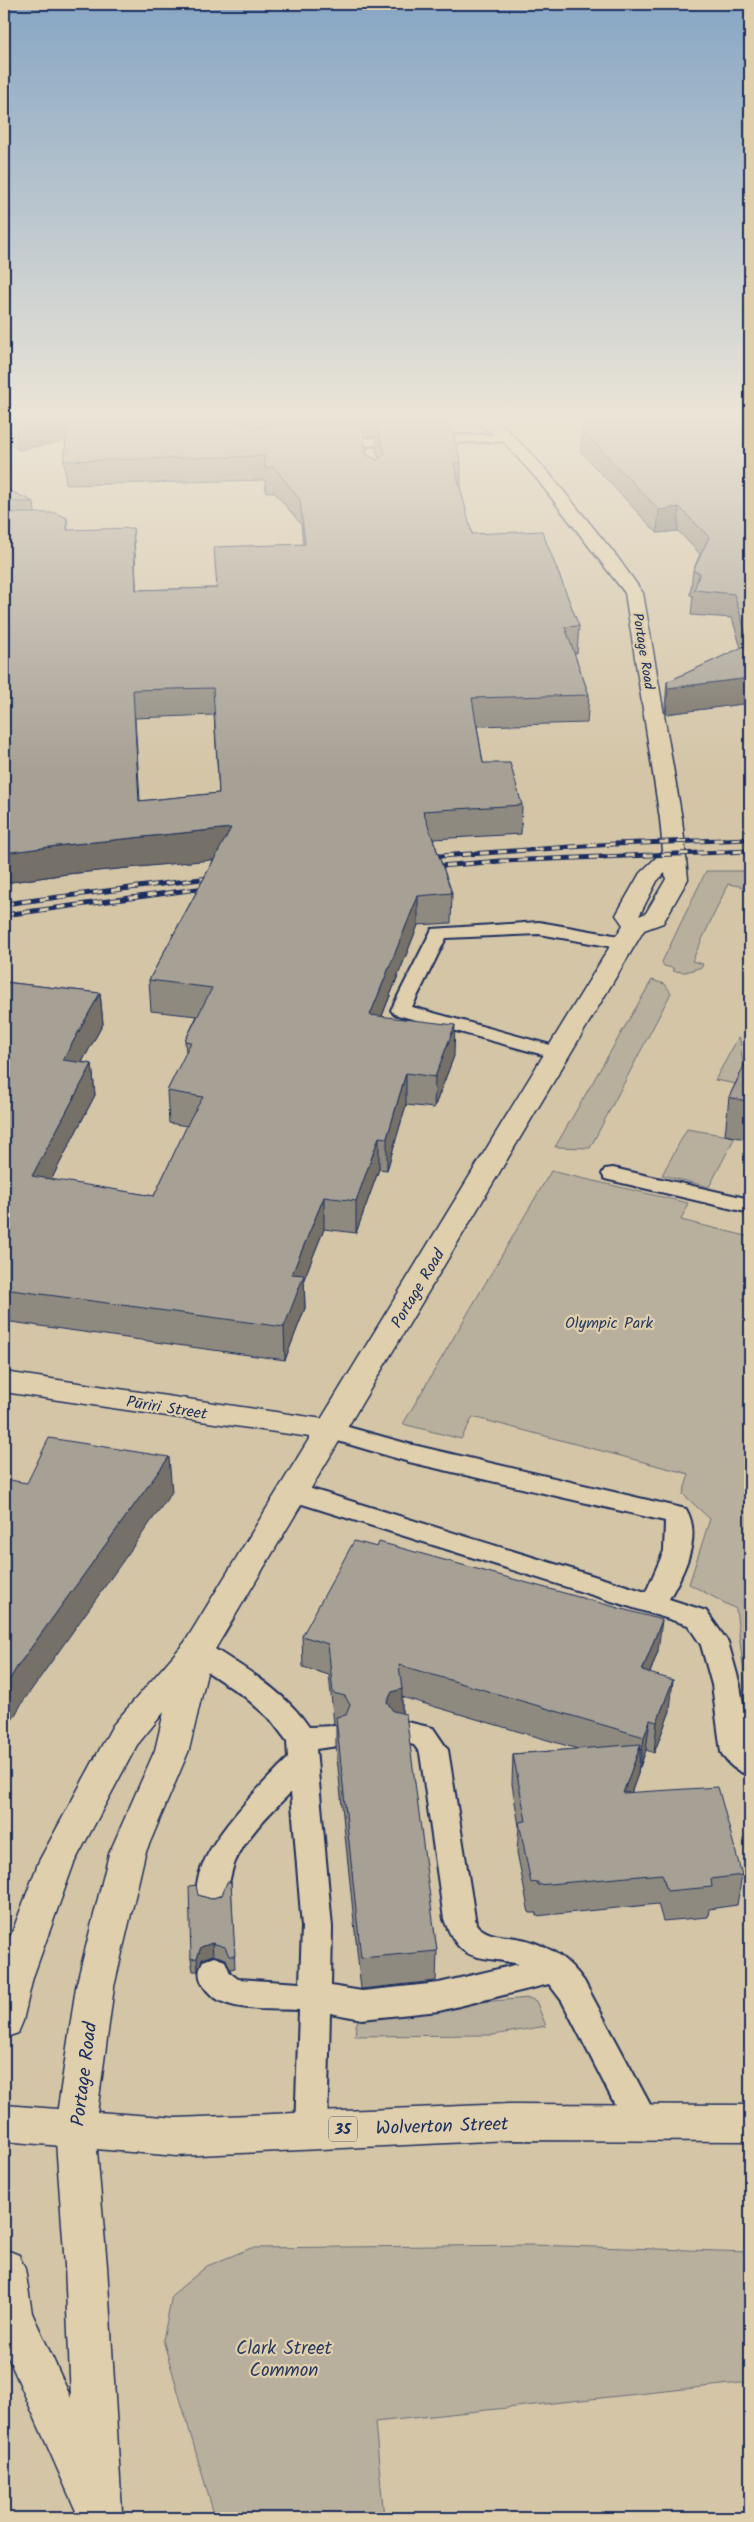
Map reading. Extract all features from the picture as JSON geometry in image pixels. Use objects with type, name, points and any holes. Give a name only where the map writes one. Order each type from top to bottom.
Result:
[{"type":"main road","name":"Portage Road","points":[[4,2021],[14,1977],[57,1861],[125,1735],[197,1652],[630,934],[627,915],[648,878],[674,853],[671,820],[634,593],[592,537]]},
{"type":"main road","name":"Pūriri Street","points":[[4,1382],[330,1430]]},
{"type":"main road","name":"Portage Road","points":[[100,2515],[86,2266],[75,2128],[94,1987],[127,1854],[172,1750],[197,1652]]},
{"type":"main road","name":"Wolverton Street","points":[[75,2128],[177,2137],[509,2122],[642,2121],[750,2123]]},
{"type":"main road","name":"35","points":[[4,2122],[75,2128]]},
{"type":"main road","name":"Portage Road","points":[[4,2269],[11,2314],[100,2515]]},
{"type":"lane","points":[[558,1053],[401,1010],[439,934],[539,928],[630,934]]},
{"type":"lane","points":[[613,1174],[750,1206]]},
{"type":"lane","points":[[330,1430],[409,1452],[677,1515],[680,1536],[674,1566],[654,1603]]},
{"type":"lane","points":[[292,1492],[698,1618],[714,1642],[726,1685],[735,1752],[750,1764]]},
{"type":"lane","points":[[197,1652],[275,1706],[292,1723],[302,1750],[317,1927],[311,2130]]},
{"type":"lane","points":[[404,1732],[423,1736],[434,1750],[460,1918],[466,1935],[476,1944],[488,1948],[514,1950],[529,1954],[555,1969],[574,1991],[642,2121]]},
{"type":"lane","points":[[211,1897],[214,1875],[222,1853],[239,1830],[302,1750],[335,1737]]},
{"type":"lane","points":[[214,1970],[215,1977],[222,1987],[236,1993],[314,1997],[362,2005],[439,1997],[555,1969]]},
{"type":"green space","points":[[706,871],[750,871],[750,888],[728,884],[692,961],[703,964],[702,967],[686,972],[673,971],[673,968],[664,966],[662,962]]},
{"type":"green space","points":[[652,980],[665,984],[671,993],[590,1148],[555,1147]]},
{"type":"green space","points":[[738,1038],[740,1038],[743,1064],[742,1085],[715,1080]]},
{"type":"green space","points":[[687,1129],[735,1137],[709,1187],[662,1175]]},
{"type":"green space","name":"Olympic Park","points":[[551,1171],[688,1203],[681,1220],[750,1237],[750,1724],[736,1609],[689,1584],[710,1519],[683,1494],[689,1474],[473,1417],[461,1439],[403,1424]]},
{"type":"green space","points":[[529,1998],[536,2001],[546,2026],[493,2035],[355,2036],[356,2025],[360,2016],[432,2006]]},
{"type":"green space","name":"Clark Street Common","points":[[533,2245],[750,2252],[750,2382],[375,2422],[384,2518],[215,2518],[163,2340],[172,2295],[207,2266],[251,2248]]},
{"type":"building","points":[[4,537],[133,537],[136,590],[217,588],[214,547],[305,544],[304,537],[544,537],[579,626],[565,627],[589,695],[472,698],[483,763],[510,763],[522,805],[423,811],[452,893],[418,896],[370,1015],[455,1025],[435,1077],[406,1073],[387,1138],[379,1137],[356,1201],[324,1197],[292,1274],[304,1275],[284,1327],[4,1289],[4,982],[100,993],[63,1060],[92,1064],[32,1176],[154,1196],[191,1117],[203,1097],[167,1091],[191,1042],[185,1041],[212,988],[149,980],[231,828],[4,853]],"holes":[[[213,688],[219,793],[139,801],[133,690]]]},
{"type":"building","points":[[709,537],[750,537],[750,678],[668,688],[667,682],[749,644],[734,594],[694,590],[700,573],[693,571]]},
{"type":"building","points":[[750,1054],[750,1102],[729,1097]]},
{"type":"building","points":[[49,1438],[169,1457],[17,1667],[4,1689],[4,1479],[27,1483]]},
{"type":"building","points":[[354,1541],[377,1547],[379,1542],[662,1620],[642,1671],[673,1680],[657,1722],[650,1720],[644,1737],[399,1665],[402,1689],[392,1692],[387,1702],[393,1711],[406,1714],[437,1951],[361,1958],[336,1717],[346,1715],[350,1705],[345,1696],[333,1693],[328,1644],[302,1636]]},
{"type":"building","points":[[641,1744],[623,1793],[718,1787],[742,1875],[711,1879],[712,1887],[667,1891],[662,1874],[538,1885],[538,1882],[531,1883],[519,1822],[526,1821],[513,1754]]},
{"type":"building","points":[[227,1882],[231,1882],[235,1956],[229,1956],[225,1947],[212,1943],[201,1947],[197,1958],[191,1959],[189,1886],[196,1885],[198,1895],[211,1899],[222,1895]]},
{"type":"railway","points":[[426,857],[614,844],[750,839]]},
{"type":"railway","points":[[428,867],[500,861],[750,851]]},
{"type":"railway","points":[[4,904],[217,877]]},
{"type":"railway","points":[[4,915],[212,887]]}]
